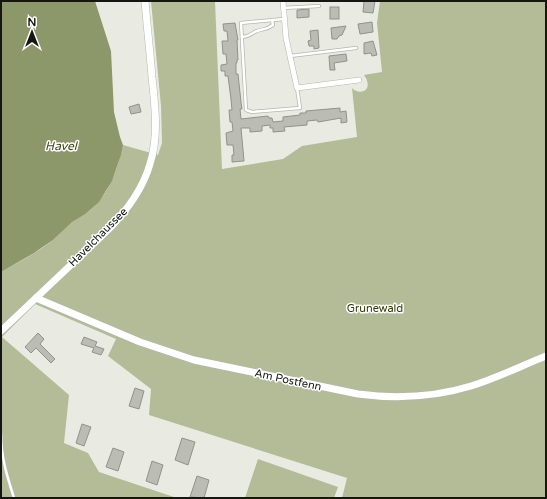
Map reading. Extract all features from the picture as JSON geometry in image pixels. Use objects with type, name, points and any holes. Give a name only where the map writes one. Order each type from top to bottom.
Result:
[{"type":"street","name":"Havelchaussee","points":[[1,331],[124,213],[135,198],[144,180],[151,163],[156,134],[144,1]]},
{"type":"street","points":[[283,1],[290,56],[297,88],[359,80]]},
{"type":"street","name":"Am Postfenn","points":[[36,298],[140,342],[194,360],[351,393],[376,396],[410,396],[447,392],[484,381],[546,356]]},
{"type":"lane","points":[[283,8],[319,6]]},
{"type":"lane","points":[[284,18],[242,23],[246,110],[252,112],[300,108],[297,88]]},
{"type":"lane","points":[[242,37],[250,36],[257,31],[266,30],[272,25],[272,20]]},
{"type":"lane","points":[[290,56],[356,48]]},
{"type":"lane","points":[[1,434],[2,454],[14,498]]},
{"type":"green space","name":"Grunewald","points":[[151,1],[215,1],[222,169],[283,159],[302,146],[357,137],[352,88],[360,92],[366,90],[368,85],[364,75],[382,72],[377,23],[380,1],[546,1],[546,498],[342,498],[347,478],[149,415],[151,389],[108,356],[116,339],[35,304],[2,337],[69,395],[64,443],[88,453],[99,472],[177,498],[1,498],[1,272],[47,245],[70,223],[94,206],[110,184],[117,168],[123,145],[158,155],[162,143],[161,106]]},
{"type":"green space","points":[[258,459],[338,487],[334,498],[245,498]]},
{"type":"water","name":"Havel","points":[[1,1],[95,1],[111,51],[114,112],[123,145],[112,181],[99,202],[85,214],[72,222],[53,240],[1,272]]},
{"type":"building","points":[[364,1],[375,1],[373,13],[363,12]]},
{"type":"building","points":[[330,7],[339,7],[339,19],[330,19]]},
{"type":"building","points":[[309,9],[309,17],[297,18],[297,10]]},
{"type":"building","points":[[372,22],[373,32],[360,34],[358,24]]},
{"type":"building","points":[[235,23],[238,40],[236,74],[238,74],[242,109],[240,109],[241,119],[268,116],[269,118],[272,118],[273,122],[283,121],[283,117],[300,115],[300,113],[306,113],[306,111],[340,108],[340,112],[346,111],[347,122],[341,123],[341,118],[318,122],[317,120],[307,121],[307,125],[284,127],[285,131],[273,132],[273,128],[270,128],[270,125],[262,126],[262,131],[250,132],[250,128],[241,128],[244,161],[232,162],[232,155],[234,155],[233,145],[227,145],[226,133],[233,131],[232,122],[230,122],[229,110],[232,110],[231,99],[228,76],[225,76],[225,71],[221,71],[221,65],[227,64],[226,54],[223,54],[222,41],[228,41],[227,31],[224,31],[223,24]]},
{"type":"building","points":[[346,26],[342,35],[337,39],[332,39],[331,28]]},
{"type":"building","points":[[318,30],[319,48],[314,49],[314,46],[309,46],[308,41],[311,40],[310,31]]},
{"type":"building","points":[[373,41],[377,55],[372,56],[371,53],[364,54],[364,43]]},
{"type":"building","points":[[346,54],[347,61],[334,63],[335,70],[330,70],[329,56]]},
{"type":"building","points":[[139,104],[141,112],[131,114],[129,107]]},
{"type":"building","points":[[38,333],[44,339],[40,344],[55,359],[51,363],[36,348],[31,353],[25,347]]},
{"type":"building","points":[[84,337],[97,342],[95,346],[104,349],[101,355],[92,352],[94,348],[81,344]]},
{"type":"building","points":[[135,388],[144,391],[139,409],[129,406]]},
{"type":"building","points":[[82,424],[91,427],[84,446],[76,443]]},
{"type":"building","points":[[182,438],[195,442],[188,465],[175,460]]},
{"type":"building","points":[[113,448],[124,452],[118,471],[106,467]]},
{"type":"building","points":[[152,461],[163,465],[157,485],[146,481]]},
{"type":"building","points":[[197,476],[209,480],[204,498],[190,497]]}]
